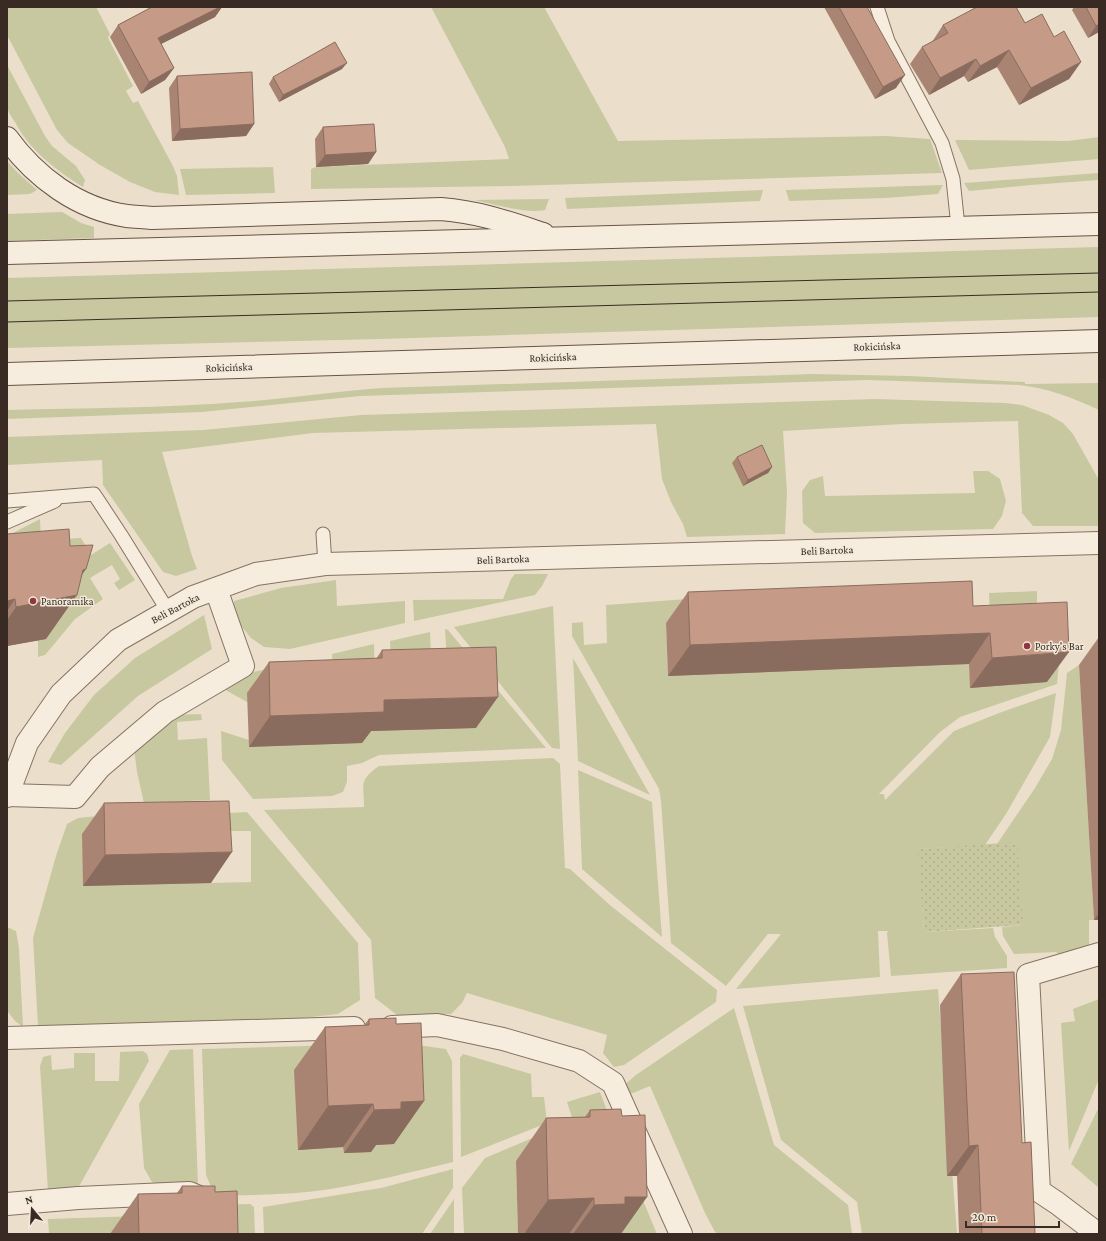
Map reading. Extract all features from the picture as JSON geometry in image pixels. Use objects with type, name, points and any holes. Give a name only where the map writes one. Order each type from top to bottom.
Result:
[{"type":"street","points":[[7,138],[28,164],[60,190],[74,199],[97,208],[126,216],[152,218],[441,209],[465,211],[492,217],[558,238]]},
{"type":"street","points":[[7,253],[1099,224]]},
{"type":"street","name":"Rokicińska","points":[[7,374],[1099,340]]},
{"type":"street","name":"Beli Bartoka","points":[[7,796],[27,743],[61,694],[118,640],[193,597],[256,574],[325,564],[1099,542]]},
{"type":"street","points":[[7,796],[75,797],[100,767],[165,712],[243,666],[216,589]]},
{"type":"street","points":[[1098,1234],[1039,1191],[1028,974],[1099,954]]},
{"type":"street","points":[[7,1038],[437,1025],[510,1041],[579,1062],[613,1083],[681,1234]]},
{"type":"street","points":[[7,1204],[78,1198],[189,1192],[204,1199]]},
{"type":"lane","points":[[877,7],[888,41],[942,143],[953,179],[958,227]]},
{"type":"lane","points":[[7,501],[94,494],[168,611]]},
{"type":"lane","points":[[7,522],[66,497]]},
{"type":"lane","points":[[323,534],[325,564]]},
{"type":"green space","points":[[7,7],[96,7],[110,34],[108,38],[133,86],[126,91],[133,103],[138,101],[173,166],[177,176],[179,195],[155,192],[130,182],[100,165],[68,143],[57,130],[7,35]]},
{"type":"green space","points":[[431,7],[544,7],[618,141],[886,136],[930,139],[942,173],[512,186],[311,189],[311,169],[316,167],[509,159],[505,147]]},
{"type":"green space","points":[[7,65],[45,136],[52,146],[76,166],[85,180],[83,187],[44,159],[21,132],[6,105]]},
{"type":"green space","points":[[1099,137],[1099,159],[969,170],[955,140],[1068,141]]},
{"type":"green space","points":[[7,161],[37,190],[30,194],[7,195]]},
{"type":"green space","points":[[273,167],[275,193],[186,195],[180,169]]},
{"type":"green space","points":[[1099,173],[1099,180],[969,191],[964,183]]},
{"type":"green space","points":[[943,185],[938,194],[886,198],[789,201],[786,190]]},
{"type":"green space","points":[[763,190],[760,201],[567,209],[565,198]]},
{"type":"green space","points":[[549,199],[545,210],[538,211],[510,208],[474,200]]},
{"type":"green space","points":[[62,212],[81,223],[94,227],[94,238],[7,241],[7,214]]},
{"type":"green space","points":[[1099,247],[1099,317],[381,339],[7,348],[7,278]]},
{"type":"green space","points":[[812,374],[910,376],[1025,382],[1025,384],[1099,383],[1099,410],[1060,394],[1030,386],[867,380],[360,396],[202,412],[7,419],[7,410],[182,406],[258,401],[382,388]]},
{"type":"green space","points":[[875,399],[1005,403],[1022,405],[1049,415],[1063,423],[1073,434],[1099,480],[1099,526],[1033,526],[1022,513],[1018,421],[903,424],[783,431],[787,492],[785,534],[687,537],[683,524],[671,502],[662,479],[656,424],[313,433],[162,452],[197,569],[176,576],[163,572],[103,485],[102,460],[7,465],[7,437],[203,430],[361,415]]},
{"type":"green space","points":[[973,471],[988,471],[1000,479],[1006,501],[1002,516],[993,529],[815,533],[803,523],[802,491],[810,480],[823,476],[825,496],[975,493]]},
{"type":"green space","points":[[40,519],[41,540],[81,538],[91,555],[110,543],[135,580],[119,590],[114,583],[120,579],[112,565],[90,578],[103,599],[75,619],[45,655],[38,657],[38,640],[47,638],[48,634],[7,536]]},
{"type":"green space","points":[[515,574],[548,574],[542,586],[535,595],[414,621],[413,600],[503,599],[511,579]]},
{"type":"green space","points":[[336,580],[337,606],[405,601],[405,623],[290,649],[264,647],[251,638],[238,622],[233,609],[234,601],[281,588]]},
{"type":"green space","points":[[1037,591],[1037,619],[990,621],[989,593]]},
{"type":"green space","points":[[687,599],[666,623],[668,676],[969,664],[971,688],[1047,682],[1059,663],[1057,684],[960,717],[940,732],[879,794],[884,794],[885,800],[954,731],[1056,693],[1050,737],[1006,814],[985,845],[919,849],[924,932],[993,928],[995,937],[1007,956],[1007,968],[891,976],[888,931],[878,931],[880,977],[736,989],[781,934],[768,934],[726,986],[671,943],[659,789],[572,636],[572,623],[583,622],[584,645],[607,643],[606,605]]},
{"type":"green space","points":[[553,606],[560,749],[552,748],[454,627]]},
{"type":"green space","points":[[204,615],[212,649],[138,696],[61,765],[48,762],[65,733],[94,695],[135,658]]},
{"type":"green space","points":[[445,629],[448,630],[546,748],[379,755],[362,763],[347,766],[347,782],[343,792],[332,796],[253,799],[222,760],[221,731],[249,740],[249,747],[362,743],[362,731],[476,728],[448,679]]},
{"type":"green space","points":[[430,632],[432,679],[392,680],[390,641]]},
{"type":"green space","points":[[374,644],[375,681],[334,690],[332,654]]},
{"type":"green space","points":[[573,658],[650,795],[578,761]]},
{"type":"green space","points":[[1079,665],[1094,920],[1089,920],[1089,951],[1064,959],[1056,952],[1014,954],[1003,936],[1002,927],[1023,925],[997,844],[1035,788],[1052,759],[1061,730],[1067,673]]},
{"type":"green space","points":[[273,668],[247,702],[222,688],[247,673]]},
{"type":"green space","points":[[201,714],[202,720],[177,722],[178,740],[207,738],[210,800],[144,803],[137,772],[134,749],[174,715]]},
{"type":"green space","points":[[553,758],[560,764],[565,868],[570,869],[611,906],[717,990],[716,1002],[624,1065],[614,1067],[603,1053],[607,1035],[467,993],[462,1003],[451,1014],[397,1015],[375,998],[371,940],[264,810],[364,807],[363,788],[365,780],[372,771],[379,766]]},
{"type":"green space","points":[[578,770],[652,802],[662,937],[582,869]]},
{"type":"green space","points":[[247,812],[358,943],[360,1000],[338,1014],[303,1018],[38,1026],[33,938],[56,856],[67,824],[78,818],[108,815],[84,886],[251,882],[251,831],[228,831],[228,813]]},
{"type":"green space","points":[[1017,842],[1023,925],[924,932],[918,849]]},
{"type":"green space","points":[[7,927],[16,931],[19,948],[23,1027],[15,1021],[8,1012]]},
{"type":"green space","points":[[938,989],[957,1234],[862,1234],[857,1202],[781,1140],[743,1006]]},
{"type":"green space","points":[[1099,999],[1099,1079],[1069,1151],[1061,1023],[1075,1021],[1073,1009]]},
{"type":"green space","points":[[734,1008],[774,1145],[848,1205],[852,1234],[719,1234],[715,1232],[705,1213],[650,1086],[628,1095],[623,1086],[636,1075]]},
{"type":"green space","points":[[403,1043],[446,1049],[452,1061],[453,1162],[377,1180],[317,1191],[288,1194],[215,1196],[206,1175],[202,1049],[339,1045],[298,1149],[343,1147],[344,1153],[371,1145],[394,1144]]},
{"type":"green space","points":[[193,1049],[198,1186],[162,1188],[152,1182],[144,1168],[139,1104],[170,1050]]},
{"type":"green space","points":[[143,1051],[147,1054],[149,1061],[77,1190],[48,1191],[40,1066],[43,1057],[51,1055],[52,1070],[74,1068],[74,1053],[95,1053],[95,1081],[119,1081],[120,1052]]},
{"type":"green space","points":[[463,1054],[531,1074],[532,1097],[544,1097],[547,1123],[461,1157],[460,1058]]},
{"type":"green space","points":[[600,1092],[612,1124],[577,1133],[567,1102]]},
{"type":"green space","points":[[1099,1107],[1099,1188],[1071,1164]]},
{"type":"green space","points":[[547,1132],[516,1161],[518,1234],[464,1234],[462,1188],[485,1158]]},
{"type":"green space","points":[[620,1145],[657,1234],[617,1234]]},
{"type":"green space","points":[[453,1169],[453,1188],[422,1234],[264,1234],[263,1207],[381,1188]]},
{"type":"green space","points":[[454,1199],[454,1234],[430,1234]]},
{"type":"green space","points":[[250,1204],[254,1207],[255,1234],[223,1234],[171,1206]]},
{"type":"green space","points":[[138,1216],[141,1234],[49,1234],[48,1219]]},
{"type":"building","points":[[152,7],[220,7],[158,38],[174,68],[149,82],[118,25]]},
{"type":"building","points":[[839,7],[867,7],[905,75],[883,87]]},
{"type":"building","points":[[977,7],[1016,7],[1025,23],[1042,14],[1054,37],[1064,31],[1081,62],[1031,88],[1009,50],[980,66],[976,59],[940,78],[922,47],[948,33],[943,25]]},
{"type":"building","points":[[1086,7],[1099,7],[1099,24],[1096,26]]},
{"type":"building","points":[[335,42],[347,63],[283,95],[273,77]]},
{"type":"building","points":[[252,72],[254,124],[180,129],[177,76]]},
{"type":"building","points":[[374,124],[376,152],[325,155],[323,127]]},
{"type":"building","points":[[762,445],[772,467],[748,480],[737,457]]},
{"type":"building","points":[[69,529],[70,546],[93,545],[86,569],[83,570],[77,595],[16,607],[15,599],[7,601],[7,534]]},
{"type":"building","points":[[972,581],[973,606],[1067,602],[1069,652],[992,658],[990,633],[690,645],[688,592]]},
{"type":"building","points":[[496,647],[498,697],[384,700],[384,712],[270,716],[269,662],[382,658],[382,650]]},
{"type":"building","points":[[229,801],[232,852],[105,855],[104,803]]},
{"type":"building","points":[[1014,972],[1022,1143],[1031,1142],[1035,1234],[982,1234],[978,1145],[969,1146],[961,974]]},
{"type":"building","points":[[396,1018],[396,1024],[421,1023],[424,1101],[401,1102],[401,1109],[374,1110],[373,1104],[328,1106],[325,1027],[369,1025],[369,1019]]},
{"type":"building","points":[[621,1109],[622,1116],[645,1115],[647,1197],[625,1197],[625,1204],[594,1205],[594,1198],[548,1200],[546,1118],[590,1117],[590,1110]]},
{"type":"building","points":[[182,1186],[215,1186],[215,1192],[237,1191],[238,1234],[139,1234],[138,1194],[182,1193]]},
{"type":"tram line","points":[[7,301],[1099,273]]},
{"type":"tram line","points":[[7,322],[1099,292]]},
{"type":"place","name":"Panoramika","points":[[33,601]]},
{"type":"place","name":"Porky's Bar","points":[[1027,646]]}]
